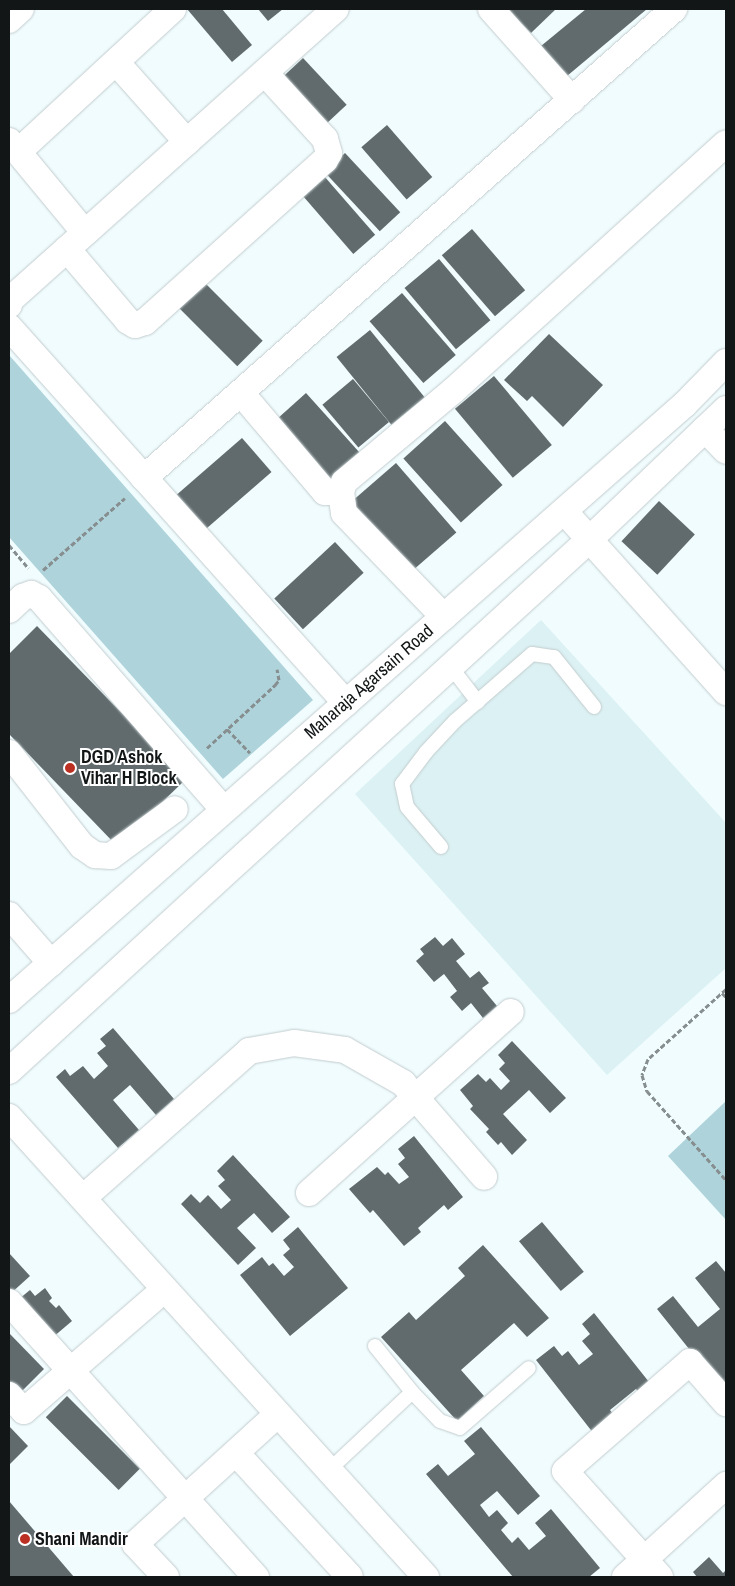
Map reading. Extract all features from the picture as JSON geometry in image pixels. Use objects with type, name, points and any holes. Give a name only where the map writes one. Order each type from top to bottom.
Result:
[{"type":"street","points":[[9,20],[21,9]]},
{"type":"street","points":[[172,9],[116,62],[13,147],[128,321],[135,325],[140,324],[152,315],[325,160],[329,153],[325,139],[265,73]]},
{"type":"street","points":[[9,305],[10,300],[336,9]]},
{"type":"street","points":[[491,9],[572,100]]},
{"type":"street","points":[[144,478],[572,100],[671,10]]},
{"type":"street","points":[[116,62],[187,142]]},
{"type":"street","points":[[444,616],[344,512],[341,492],[344,482],[454,390],[726,143]]},
{"type":"street","points":[[9,328],[346,702]]},
{"type":"street","name":"Maharaja Agarsain Road","points":[[9,1000],[684,405],[726,362]]},
{"type":"street","points":[[241,393],[325,492],[341,492]]},
{"type":"street","points":[[9,1070],[590,539],[726,410]]},
{"type":"street","points":[[705,429],[726,451]]},
{"type":"street","points":[[564,511],[726,692]]},
{"type":"street","points":[[9,610],[23,597],[31,594],[39,598],[224,810]]},
{"type":"street","points":[[10,759],[82,846],[95,855],[111,856],[175,808]]},
{"type":"street","points":[[9,915],[51,963]]},
{"type":"street","points":[[309,1193],[511,1012]]},
{"type":"street","points":[[83,1198],[249,1051],[294,1044],[345,1050],[403,1083],[484,1177]]},
{"type":"street","points":[[9,1117],[426,1577]]},
{"type":"street","points":[[9,1395],[24,1412],[165,1289]]},
{"type":"street","points":[[9,1302],[256,1577]]},
{"type":"street","points":[[652,1569],[565,1471],[690,1362],[726,1403]]},
{"type":"street","points":[[166,1577],[135,1544],[278,1414]]},
{"type":"street","points":[[236,1453],[350,1577]]},
{"type":"street","points":[[625,1577],[652,1569],[726,1485]]},
{"type":"lane","points":[[441,847],[407,807],[402,784],[426,752],[455,721],[532,654],[554,657],[594,707]]},
{"type":"lane","points":[[451,666],[478,702]]},
{"type":"lane","points":[[375,1346],[412,1392],[440,1421],[460,1428],[530,1368]]},
{"type":"lane","points":[[328,1471],[412,1392]]},
{"type":"path","points":[[35,576],[125,498],[132,506]]},
{"type":"path","points":[[9,545],[30,570]]},
{"type":"path","points":[[227,729],[275,686],[279,680],[276,667]]},
{"type":"path","points":[[726,989],[648,1059],[642,1075],[646,1091],[726,1180]]},
{"type":"path","points":[[722,992],[726,997]]},
{"type":"shaded area","points":[[9,355],[313,700],[223,779],[9,537]]},
{"type":"shaded area","points":[[541,620],[726,823],[726,968],[607,1075],[355,794]]},
{"type":"shaded area","points":[[726,1101],[726,1220],[668,1156]]},
{"type":"building","points":[[187,9],[222,9],[252,45],[232,62]]},
{"type":"building","points":[[258,9],[283,9],[268,21]]},
{"type":"building","points":[[507,9],[556,9],[531,33]]},
{"type":"building","points":[[586,9],[647,9],[567,76],[541,46]]},
{"type":"building","points":[[303,58],[347,105],[320,130],[276,83]]},
{"type":"building","points":[[387,125],[432,177],[407,199],[361,147]]},
{"type":"building","points":[[345,153],[400,212],[380,231],[325,172]]},
{"type":"building","points":[[324,176],[375,235],[353,254],[302,195]]},
{"type":"building","points":[[472,229],[525,290],[495,316],[442,255]]},
{"type":"building","points":[[439,259],[490,320],[456,349],[405,288]]},
{"type":"building","points":[[204,282],[263,341],[237,366],[179,307]]},
{"type":"building","points":[[402,293],[456,355],[423,383],[370,321]]},
{"type":"building","points":[[370,330],[425,398],[391,425],[337,357]]},
{"type":"building","points":[[549,334],[603,385],[563,427],[532,396],[527,401],[504,380]]},
{"type":"building","points":[[494,376],[552,445],[513,478],[455,409]]},
{"type":"building","points":[[353,379],[389,422],[358,448],[322,405]]},
{"type":"building","points":[[306,393],[360,453],[325,485],[270,425]]},
{"type":"building","points":[[445,421],[503,485],[461,522],[403,458]]},
{"type":"building","points":[[242,438],[272,472],[204,531],[174,497]]},
{"type":"building","points":[[396,463],[456,532],[407,576],[346,506]]},
{"type":"building","points":[[659,501],[695,534],[657,575],[621,541]]},
{"type":"building","points":[[335,542],[364,573],[303,629],[274,599]]},
{"type":"building","points":[[37,626],[186,779],[117,846],[9,734],[9,654]]},
{"type":"building","points":[[435,937],[443,946],[452,938],[465,954],[456,961],[470,978],[479,971],[489,983],[482,988],[497,1006],[483,1018],[471,1003],[462,1011],[450,997],[457,991],[444,974],[434,982],[416,961],[424,954],[420,949]]},
{"type":"building","points":[[113,1028],[174,1099],[156,1115],[130,1085],[113,1100],[139,1130],[118,1148],[56,1077],[65,1069],[70,1076],[83,1066],[94,1079],[108,1066],[97,1053],[106,1046],[100,1039]]},
{"type":"building","points":[[512,1041],[566,1098],[550,1113],[529,1090],[503,1114],[527,1140],[512,1155],[501,1142],[498,1145],[486,1132],[489,1129],[470,1109],[473,1106],[460,1090],[478,1074],[486,1082],[490,1078],[501,1090],[510,1081],[499,1069],[505,1063],[498,1055]]},
{"type":"building","points":[[414,1136],[463,1197],[448,1210],[444,1205],[418,1228],[421,1232],[404,1246],[373,1210],[370,1213],[349,1189],[377,1167],[385,1175],[388,1172],[399,1184],[409,1177],[398,1164],[405,1158],[398,1149]]},
{"type":"building","points":[[233,1155],[290,1217],[272,1233],[254,1213],[237,1228],[256,1248],[238,1265],[181,1204],[191,1194],[200,1203],[208,1195],[221,1209],[231,1200],[218,1186],[225,1180],[217,1171]]},
{"type":"building","points":[[542,1222],[584,1272],[561,1291],[519,1241]]},
{"type":"building","points":[[298,1227],[348,1288],[290,1336],[240,1275],[262,1257],[269,1266],[273,1263],[284,1276],[294,1267],[283,1255],[290,1249],[283,1240]]},
{"type":"building","points":[[483,1245],[549,1318],[527,1337],[514,1323],[461,1370],[484,1396],[457,1421],[381,1337],[409,1312],[416,1320],[465,1276],[458,1268]]},
{"type":"building","points":[[9,1253],[30,1276],[9,1295]]},
{"type":"building","points":[[716,1261],[726,1273],[726,1395],[657,1309],[673,1296],[698,1327],[720,1309],[695,1278]]},
{"type":"building","points":[[45,1288],[52,1298],[49,1301],[56,1308],[59,1305],[72,1321],[52,1338],[19,1299],[30,1290],[35,1296]]},
{"type":"building","points":[[594,1313],[653,1387],[642,1396],[636,1389],[610,1410],[615,1417],[594,1434],[536,1360],[554,1346],[562,1356],[568,1351],[579,1365],[593,1354],[582,1341],[590,1334],[582,1324]]},
{"type":"building","points":[[9,1333],[44,1369],[19,1394],[9,1384]]},
{"type":"building","points":[[67,1396],[140,1469],[119,1490],[46,1417]]},
{"type":"building","points":[[9,1426],[28,1446],[9,1465]]},
{"type":"building","points":[[481,1427],[540,1496],[518,1515],[497,1491],[480,1505],[489,1517],[497,1510],[508,1523],[501,1530],[512,1543],[518,1537],[529,1550],[546,1536],[535,1523],[551,1509],[600,1568],[589,1577],[513,1577],[426,1474],[438,1464],[448,1476],[475,1454],[464,1441]]},
{"type":"building","name":"Shani Mandir","points":[[9,1501],[74,1577],[9,1577]]},
{"type":"building","points":[[709,1557],[723,1573],[726,1570],[726,1577],[697,1577],[693,1572]]},
{"type":"place","name":"DGD Ashok Vihar H Block","points":[[70,768]]},
{"type":"place","name":"Shani Mandir","points":[[25,1539]]}]
